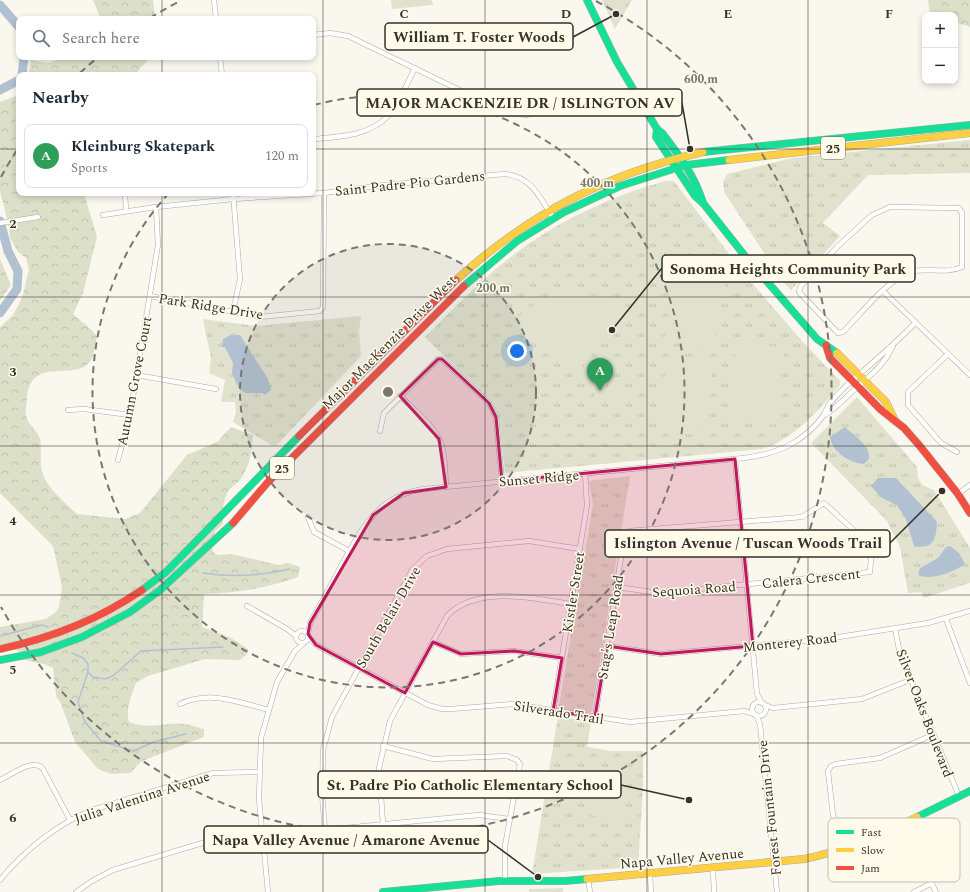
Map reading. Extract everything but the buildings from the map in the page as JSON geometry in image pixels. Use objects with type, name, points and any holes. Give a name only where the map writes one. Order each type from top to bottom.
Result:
[{"type":"main road","points":[[587,0],[617,62],[657,129],[662,133],[686,165],[700,193],[703,203]]},
{"type":"main road","name":"Major MacKenzie Drive West","points":[[0,649],[43,640],[88,622],[124,602],[166,572],[360,375],[467,271],[508,237],[548,210],[621,175],[679,157],[720,150],[970,125]]},
{"type":"main road","points":[[657,129],[656,137],[695,196],[703,203],[787,306],[817,339],[836,352],[886,402],[895,421]]},
{"type":"main road","name":"Major MacKenzie Drive West","points":[[0,660],[41,652],[82,637],[130,612],[159,591],[229,527],[268,482],[468,282],[503,251],[553,218],[608,190],[686,165],[970,133]]},
{"type":"main road","points":[[826,345],[830,358],[919,445],[958,494],[970,513]]},
{"type":"main road","name":"Napa Valley Avenue","points":[[916,818],[970,791]]},
{"type":"main road","name":"Napa Valley Avenue","points":[[383,892],[505,881],[553,882],[713,869],[814,858],[828,854]]},
{"type":"street","points":[[214,0],[216,16]]},
{"type":"street","points":[[316,35],[330,33],[348,36],[507,113],[526,115],[555,109]]},
{"type":"street","points":[[220,60],[222,72]]},
{"type":"street","points":[[316,139],[357,133],[375,126],[389,115],[415,68]]},
{"type":"street","name":"Saint Padre Pio Gardens","points":[[316,194],[376,186],[504,174],[517,176],[533,187],[553,218]]},
{"type":"street","name":"Park Ridge Drive","points":[[150,296],[260,317],[320,311],[323,307],[324,193]]},
{"type":"street","points":[[125,196],[126,210]]},
{"type":"street","name":"Saint Padre Pio Gardens","points":[[104,215],[126,210],[278,196]]},
{"type":"street","points":[[233,199],[240,279],[233,312]]},
{"type":"street","name":"Autumn Grove Court","points":[[118,460],[130,415],[158,245],[156,207]]},
{"type":"street","points":[[890,208],[959,208],[962,213],[962,267],[955,270],[914,271],[905,274],[883,291],[843,332],[838,333],[799,292],[800,287],[804,282],[838,246],[872,215],[890,208]]},
{"type":"street","points":[[0,223],[38,217]]},
{"type":"street","points":[[883,291],[970,375]]},
{"type":"street","points":[[894,344],[915,322]]},
{"type":"street","name":"Sunset Ridge","points":[[823,416],[830,403],[852,381],[894,344]]},
{"type":"street","name":"Sunset Ridge","points":[[298,635],[310,623],[365,523],[385,504],[410,492],[446,487],[767,455],[787,448],[805,435],[823,416],[835,408],[887,360],[894,344]]},
{"type":"street","points":[[948,354],[908,392],[907,400],[908,405],[941,443],[957,452]]},
{"type":"street","points":[[380,431],[384,413],[438,359],[442,359],[489,403],[496,417],[502,481]]},
{"type":"street","points":[[136,375],[216,389]]},
{"type":"street","points":[[400,396],[432,428],[439,439],[443,450],[446,487]]},
{"type":"street","points":[[68,410],[84,409],[130,415]]},
{"type":"street","points":[[735,459],[757,694],[754,705],[763,704],[773,708],[862,699],[910,680]]},
{"type":"street","name":"Kistler Street","points":[[553,710],[587,501],[585,473]]},
{"type":"street","points":[[958,494],[970,486]]},
{"type":"street","name":"Calera Crescent","points":[[741,521],[802,517],[824,503],[860,536],[871,558],[870,572],[747,585]]},
{"type":"street","points":[[308,517],[314,532],[349,552]]},
{"type":"street","name":"Stag's Leap Road","points":[[595,717],[624,540],[628,531],[741,521]]},
{"type":"street","name":"South Belair Drive","points":[[325,830],[322,794],[323,750],[332,717],[412,570],[427,556],[447,549],[529,541],[580,549]]},
{"type":"street","name":"Sequoia Road","points":[[617,588],[659,593],[747,585]]},
{"type":"street","points":[[383,824],[378,768],[390,721],[451,612],[461,605],[474,600],[518,595],[571,604]]},
{"type":"street","points":[[247,606],[298,635],[308,636],[304,644],[295,651]]},
{"type":"street","name":"Monterey Road","points":[[607,646],[661,654],[753,646],[846,637],[895,629],[946,618],[970,611]]},
{"type":"street","points":[[946,618],[970,683]]},
{"type":"street","name":"Sunset Ridge","points":[[308,636],[310,623]]},
{"type":"street","name":"Silver Oaks Boulevard","points":[[895,629],[900,654],[958,796]]},
{"type":"street","points":[[298,635],[299,643],[304,644]]},
{"type":"street","points":[[268,892],[259,799],[261,738],[277,682],[295,651],[298,635]]},
{"type":"street","name":"Silverado Trail","points":[[308,636],[316,645],[358,668],[428,705],[442,709],[508,704],[630,722],[744,711],[754,705]]},
{"type":"street","points":[[433,642],[461,654],[514,650],[562,658]]},
{"type":"street","name":"Silverado Trail","points":[[304,644],[316,645]]},
{"type":"street","points":[[757,694],[763,704],[764,714]]},
{"type":"street","points":[[180,704],[191,699],[218,697],[269,710]]},
{"type":"street","name":"Forest Fountain Drive","points":[[754,705],[752,710],[760,724],[778,892]]},
{"type":"street","points":[[755,715],[764,714],[773,708]]},
{"type":"street","name":"Silverado Trail","points":[[744,711],[755,715]]},
{"type":"street","name":"Forest Fountain Drive","points":[[760,724],[764,714]]},
{"type":"street","points":[[834,818],[828,771],[831,766],[880,758],[932,735]]},
{"type":"street","points":[[383,746],[433,759],[507,756],[517,760],[520,764],[506,846],[505,881]]},
{"type":"street","points":[[0,780],[32,765],[39,765],[43,769],[70,820]]},
{"type":"street","name":"Julia Valentina Avenue","points":[[0,880],[31,846],[70,820],[109,805],[213,773],[259,772]]},
{"type":"street","points":[[76,892],[92,881],[113,870],[209,841],[484,815],[510,819]]},
{"type":"street","points":[[713,869],[714,892]]},
{"type":"street","points":[[650,874],[651,892]]},
{"type":"street","points":[[588,879],[590,892]]},
{"type":"street","points":[[914,892],[932,884],[936,892]]},
{"type":"highlighted area","points":[[438,359],[442,359],[489,403],[496,417],[502,481],[735,459],[753,646],[661,654],[607,646],[595,717],[553,711],[562,658],[514,651],[461,654],[433,642],[405,693],[316,645],[308,634],[310,623],[373,515],[404,493],[446,487],[439,439],[400,396]]},
{"type":"green space","points":[[93,0],[153,0],[155,16],[100,16]]},
{"type":"green space","points":[[391,0],[432,0],[433,5],[392,9]]},
{"type":"green space","points":[[602,0],[632,0],[615,29]]},
{"type":"green space","points":[[928,0],[970,0],[970,27],[958,23],[958,12],[930,12]]},
{"type":"green space","points":[[31,60],[48,63],[56,60],[148,60],[137,72],[29,72]]},
{"type":"green space","points":[[16,96],[16,196],[85,196],[97,237],[83,293],[73,314],[89,327],[97,337],[91,361],[81,368],[53,371],[36,377],[30,385],[27,397],[27,420],[39,436],[41,446],[41,466],[50,487],[77,514],[125,519],[140,513],[187,455],[217,442],[231,427],[253,435],[252,447],[246,470],[238,482],[227,493],[223,506],[223,524],[216,530],[211,541],[213,552],[218,555],[231,554],[279,565],[288,563],[300,567],[298,577],[275,584],[240,591],[204,594],[202,627],[231,638],[248,649],[247,654],[240,660],[205,659],[148,676],[136,683],[128,707],[129,722],[144,726],[178,723],[188,724],[204,729],[204,737],[142,761],[130,773],[111,774],[98,769],[75,742],[61,704],[56,695],[53,668],[44,664],[24,660],[18,651],[0,646],[0,627],[46,619],[56,612],[59,607],[62,587],[53,546],[0,493],[0,327],[13,315],[22,298],[29,270],[26,258],[18,252],[10,238],[8,222],[0,191],[0,102]]},
{"type":"green space","points":[[970,140],[970,173],[868,175],[823,223],[840,236],[791,290],[783,282],[724,192],[723,182],[727,174],[792,158]]},
{"type":"green space","points":[[665,181],[674,181],[745,275],[803,342],[840,381],[840,385],[815,414],[805,423],[785,438],[762,449],[505,473],[500,426],[494,406],[425,337],[482,281],[537,238],[590,209]]},
{"type":"green space","points":[[0,259],[11,285],[0,301]]},
{"type":"green space","points":[[679,260],[728,269],[713,349],[664,340]]},
{"type":"green space","points":[[573,292],[600,297],[627,314],[576,373],[572,373],[511,322],[543,298]]},
{"type":"green space","points":[[361,316],[359,331],[361,356],[275,447],[233,422],[236,414],[235,402],[221,402],[225,380],[209,373],[211,358],[203,319],[256,326]]},
{"type":"green space","points":[[737,341],[785,348],[773,425],[726,418]]},
{"type":"green space","points":[[514,346],[520,351],[509,365],[502,360]]},
{"type":"green space","points":[[522,353],[528,358],[517,372],[510,367]]},
{"type":"green space","points":[[668,356],[714,363],[702,436],[657,429]]},
{"type":"green space","points":[[611,381],[624,384],[621,402],[608,400]]},
{"type":"green space","points":[[596,382],[606,382],[603,400],[594,399]]},
{"type":"green space","points":[[857,397],[917,467],[918,477],[922,485],[934,490],[970,548],[970,583],[923,598],[921,592],[908,593],[900,547],[887,521],[811,443]]},
{"type":"green space","points":[[630,476],[592,711],[585,713],[571,711],[559,706],[593,504],[589,481]]},
{"type":"green space","points":[[558,716],[591,722],[587,747],[611,751],[643,751],[643,787],[638,867],[532,874]]},
{"type":"green space","points":[[599,776],[628,781],[620,821],[592,816]]},
{"type":"green space","points":[[563,888],[563,892],[529,892],[529,889]]},
{"type":"water","points":[[231,335],[240,335],[268,379],[271,390],[265,395],[262,393],[246,393],[239,389],[232,373],[233,363],[225,347],[222,347],[223,339]]},
{"type":"water","points":[[845,427],[865,445],[869,454],[869,459],[864,464],[842,456],[831,442],[830,437]]},
{"type":"water","points":[[878,478],[896,478],[937,522],[936,534],[933,542],[926,546],[914,546],[906,519],[897,505],[882,498],[871,486]]},
{"type":"water","points":[[950,546],[959,553],[965,564],[949,573],[942,575],[924,577],[918,575],[920,568],[938,558],[946,547]]},
{"type":"waterway","points":[[0,5],[16,24]]},
{"type":"waterway","points":[[22,72],[24,60]]},
{"type":"waterway","points":[[0,90],[16,82]]},
{"type":"waterway","points":[[0,221],[8,251],[18,271],[17,289],[0,313]]},
{"type":"waterway","points":[[203,573],[247,576],[290,569]]},
{"type":"waterway","points":[[0,636],[42,625],[48,627]]},
{"type":"waterway","points":[[88,672],[93,677],[106,679],[114,675],[141,651],[223,647]]},
{"type":"waterway","points":[[72,653],[83,658],[88,664],[88,672],[78,702],[85,722],[101,741],[134,751],[153,742],[186,734]]},
{"type":"traffic: fast","points":[[587,0],[617,62],[657,129],[662,133],[686,166],[696,184],[703,203]]},
{"type":"traffic: fast","points":[[703,152],[970,125]]},
{"type":"traffic: fast","points":[[657,129],[656,137],[695,196],[703,203],[745,256],[817,339],[837,353]]},
{"type":"traffic: fast","points":[[464,286],[517,241],[564,212],[620,186],[686,165],[729,160]]},
{"type":"traffic: fast","points":[[142,590],[166,572],[299,436]]},
{"type":"traffic: fast","points":[[0,660],[41,652],[82,637],[130,612],[159,591],[233,523]]},
{"type":"traffic: fast","points":[[917,817],[970,791]]},
{"type":"traffic: fast","points":[[383,892],[499,881],[565,881],[587,879]]},
{"type":"traffic: slow","points":[[729,160],[970,133]]},
{"type":"traffic: slow","points":[[456,280],[512,235],[571,199],[634,172],[703,152]]},
{"type":"traffic: slow","points":[[837,353],[886,402],[895,421]]},
{"type":"traffic: slow","points":[[587,879],[804,859],[828,853]]},
{"type":"traffic: jam","points":[[299,436],[456,280]]},
{"type":"traffic: jam","points":[[233,523],[268,482],[464,286]]},
{"type":"traffic: jam","points":[[826,345],[830,358],[880,409],[904,428],[919,445],[958,494],[970,513]]},
{"type":"traffic: jam","points":[[0,649],[19,645],[74,627],[109,610],[142,590]]},
{"type":"place","name":"William T. Foster Woods","points":[[616,14]]},
{"type":"place","name":"MAJOR MACKENZIE DR / ISLINGTON AV","points":[[690,149]]},
{"type":"place","name":"Sonoma Heights Community Park","points":[[612,330]]},
{"type":"place","name":"Kleinburg Skatepark","points":[[600,391]]},
{"type":"place","name":"Islington Avenue / Tuscan Woods Trail","points":[[942,491]]},
{"type":"place","name":"St. Padre Pio Catholic Elementary School","points":[[689,800]]},
{"type":"place","name":"Napa Valley Avenue / Amarone Avenue","points":[[538,877]]}]
